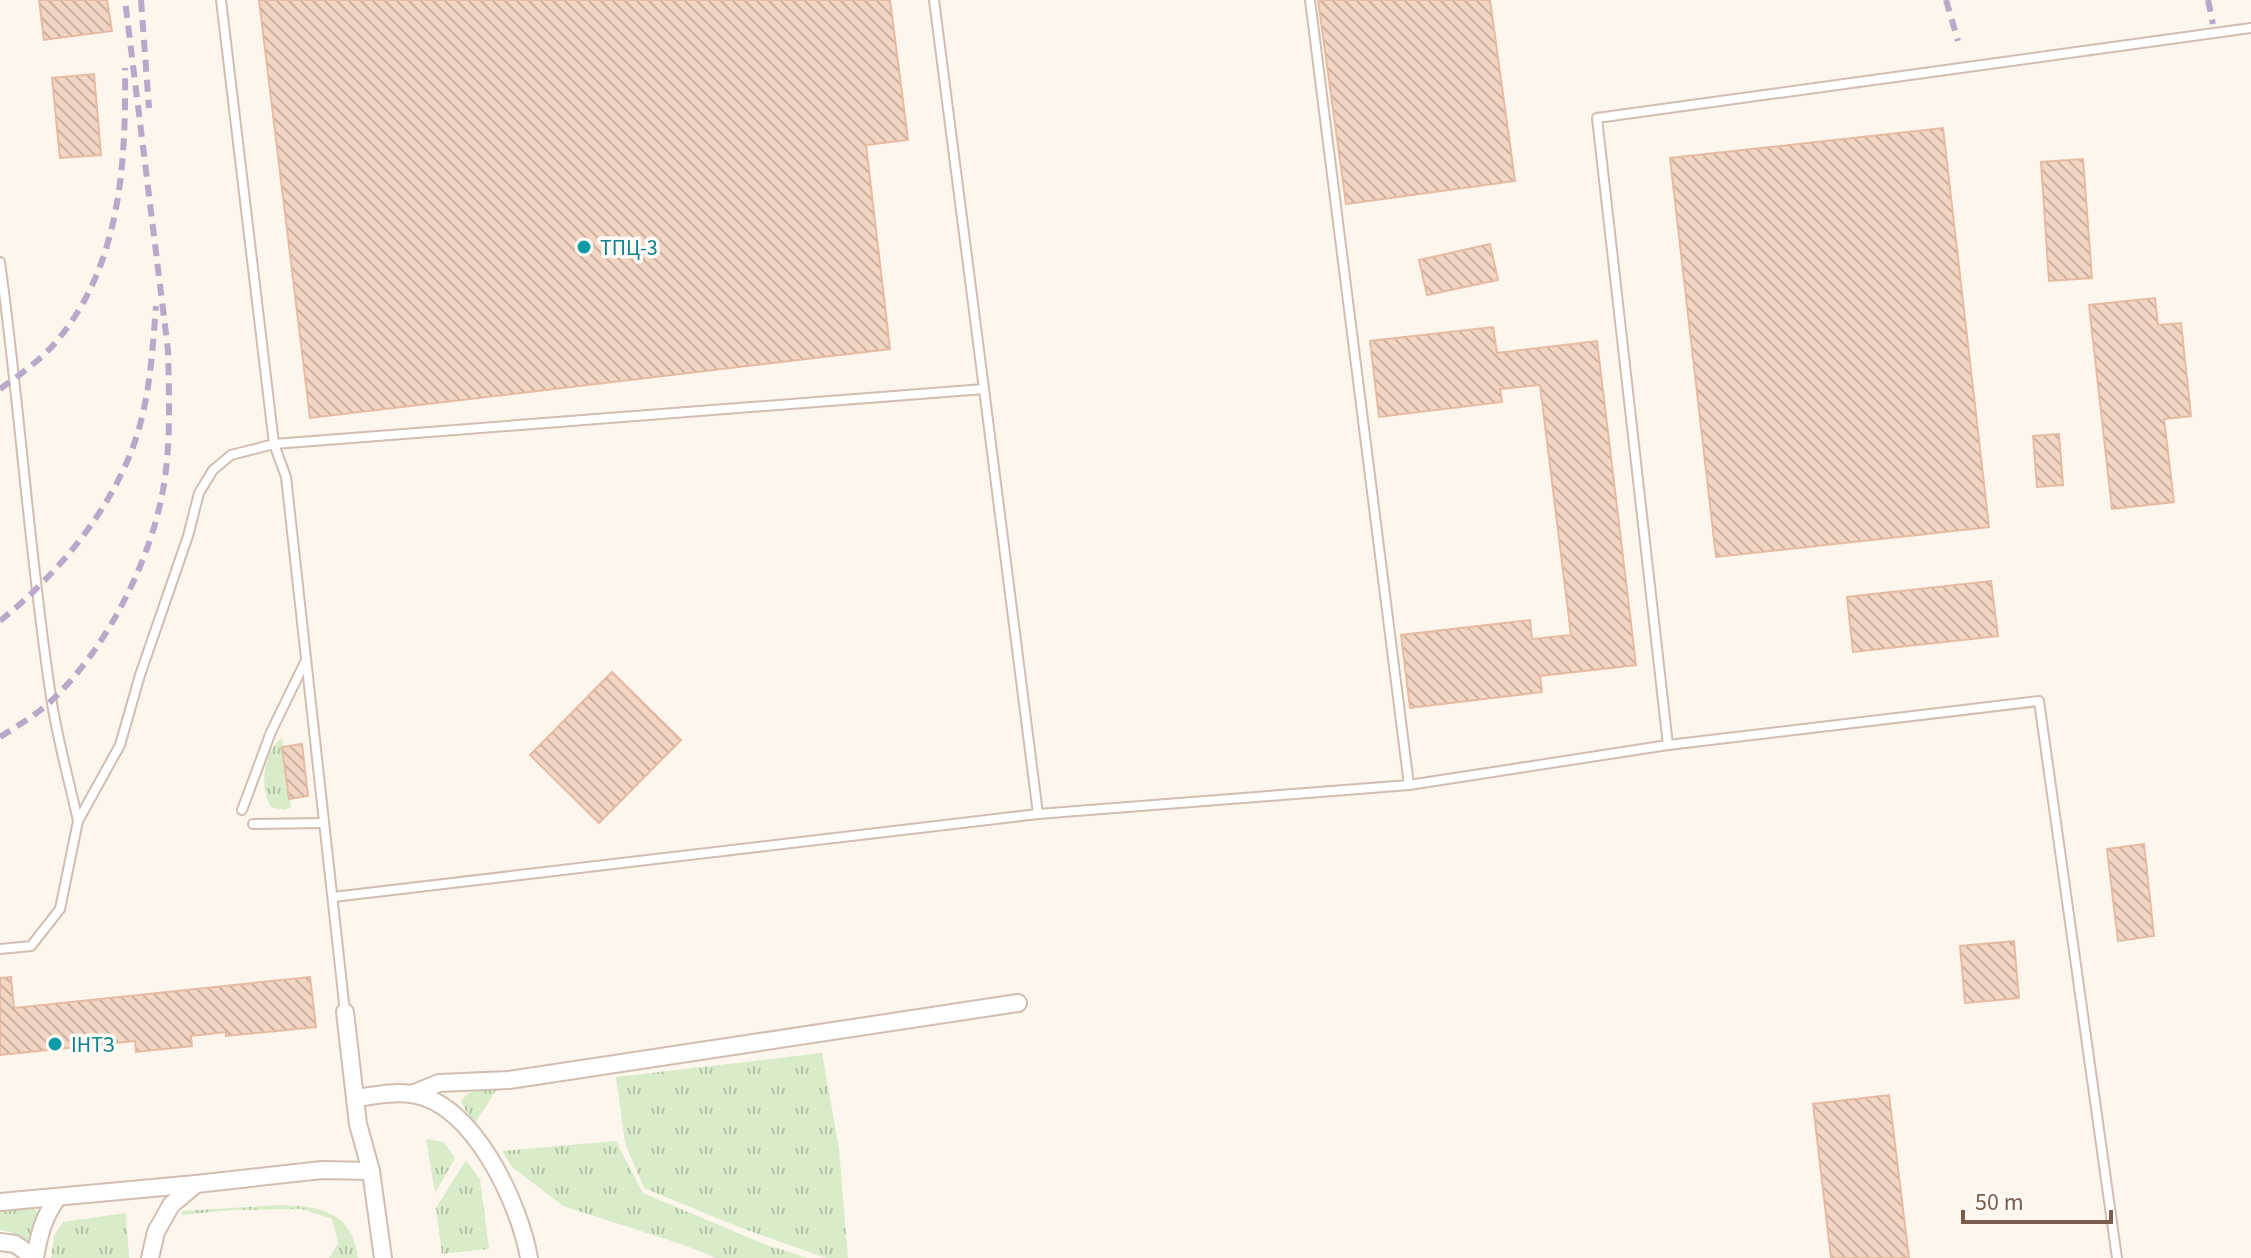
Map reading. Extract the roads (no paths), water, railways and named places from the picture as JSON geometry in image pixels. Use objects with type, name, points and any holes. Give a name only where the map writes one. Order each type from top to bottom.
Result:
[{"type":"street","points":[[355,1098],[412,1094],[439,1083],[509,1080],[1018,1003]]},
{"type":"street","points":[[345,1012],[358,1124],[371,1171],[383,1258]]},
{"type":"street","points":[[412,1094],[431,1099],[456,1117],[474,1137],[515,1207],[529,1258]]},
{"type":"street","points":[[0,1202],[322,1170],[371,1171]]},
{"type":"street","points":[[150,1258],[156,1232],[171,1205],[196,1184]]},
{"type":"street","points":[[0,1242],[15,1244],[35,1258],[39,1234],[48,1210],[58,1197]]},
{"type":"lane","points":[[221,0],[274,444],[286,477],[345,1012]]},
{"type":"lane","points":[[934,0],[1038,814]]},
{"type":"lane","points":[[1310,0],[1409,785]]},
{"type":"lane","points":[[1668,745],[1597,118],[2251,28]]},
{"type":"lane","points":[[0,262],[16,377],[36,591],[51,701],[78,821]]},
{"type":"lane","points":[[0,949],[31,946],[60,909],[78,821],[120,745],[199,493],[213,470],[231,455],[274,444],[984,389]]},
{"type":"lane","points":[[242,810],[271,732],[306,661]]},
{"type":"lane","points":[[333,897],[1038,814],[1409,785],[1668,745],[2039,701],[2117,1258]]},
{"type":"lane","points":[[253,824],[324,823]]},
{"type":"railway","points":[[0,737],[50,702],[90,657],[108,630],[124,602],[149,543],[164,484],[169,434],[168,350],[125,0]]},
{"type":"railway","points":[[141,0],[149,108]]},
{"type":"railway","points":[[1946,0],[1958,41]]},
{"type":"railway","points":[[2208,0],[2213,24]]},
{"type":"railway","points":[[0,389],[56,342],[78,312],[107,247],[121,177],[125,68]]},
{"type":"railway","points":[[0,621],[68,555],[88,530],[121,475],[133,447],[145,403],[156,306]]},
{"type":"place","name":"ТПЦ-3","points":[[584,247]]},
{"type":"place","name":"ІНТЗ","points":[[55,1044]]}]
